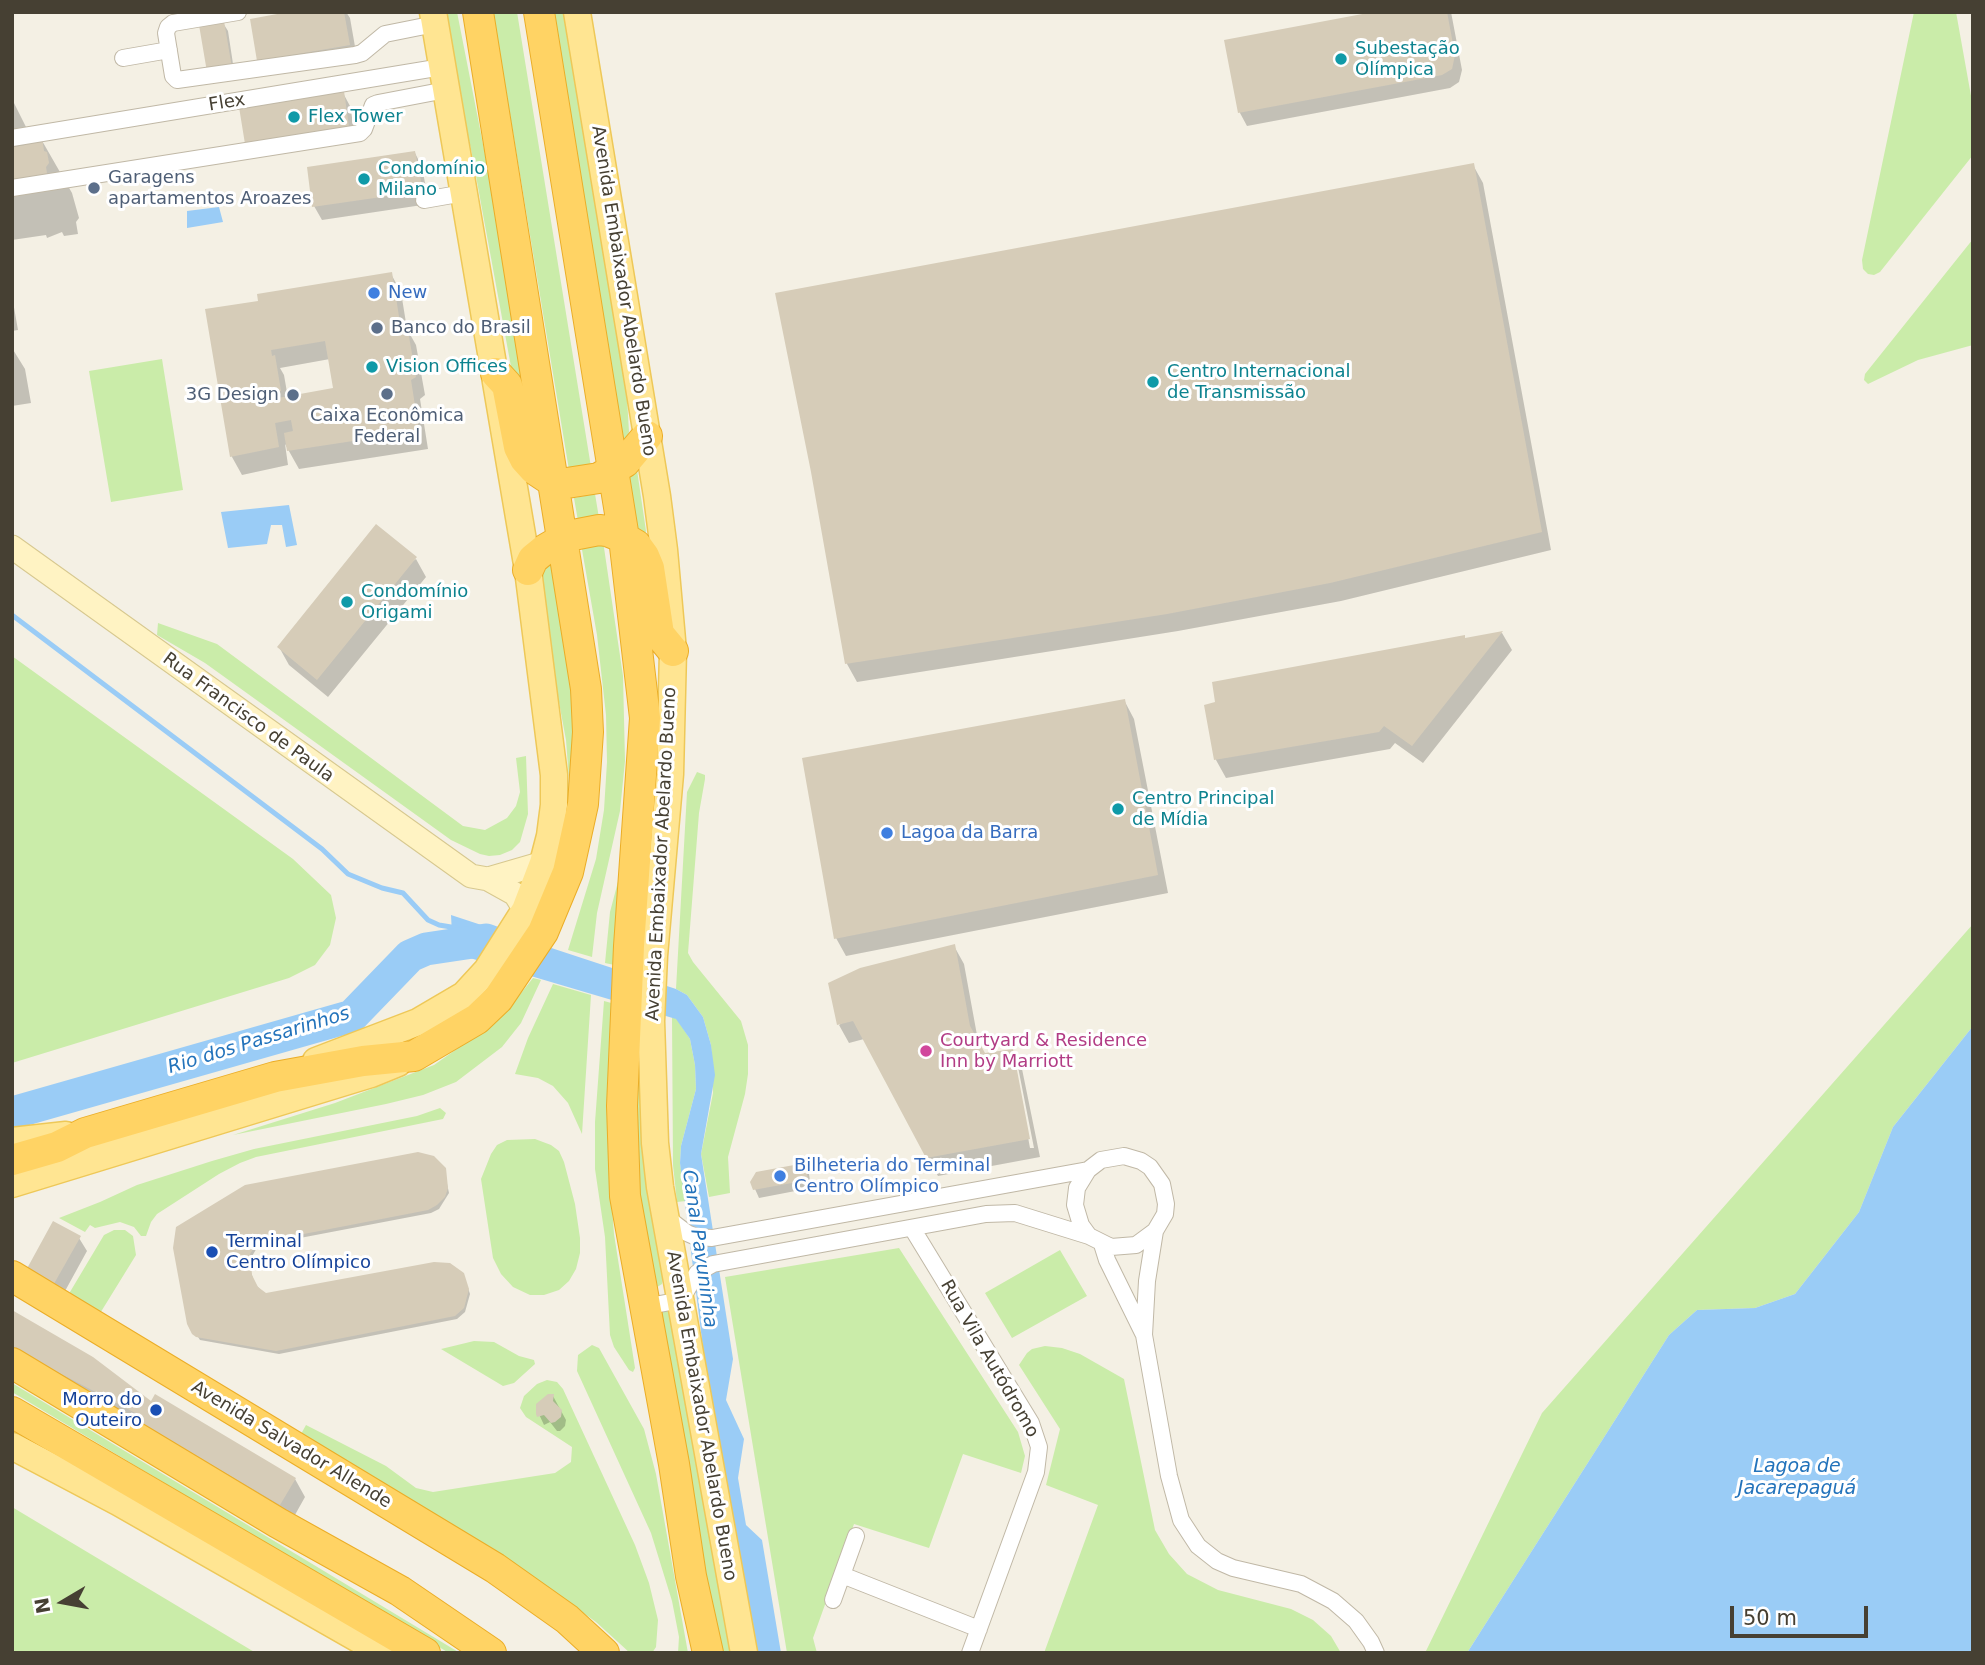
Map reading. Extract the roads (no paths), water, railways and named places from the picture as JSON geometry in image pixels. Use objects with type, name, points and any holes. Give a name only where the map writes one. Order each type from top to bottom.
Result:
[{"type":"highway","name":"Avenida Embaixador Abelardo Bueno","points":[[539,12],[624,538],[645,718],[638,1019],[622,1153],[630,1230],[674,1464],[694,1590]]},
{"type":"highway","points":[[12,1160],[57,1147],[85,1133],[275,1077],[363,1061],[414,1056],[477,1019],[498,999],[500,974],[528,921],[568,872],[583,804],[588,733],[586,689],[478,15]]},
{"type":"highway","points":[[496,373],[507,385],[519,447],[525,459],[552,481],[583,482],[612,472],[625,462],[647,436]]},
{"type":"highway","points":[[528,570],[534,559],[544,550],[575,534],[600,530],[624,538],[636,545],[644,556],[649,568],[659,634],[673,651]]},
{"type":"highway","name":"Avenida Salvador Allende","points":[[12,1276],[495,1568],[567,1619],[604,1653]]},
{"type":"highway","points":[[12,1363],[278,1523],[400,1591],[491,1653]]},
{"type":"highway","points":[[12,1412],[425,1653]]},
{"type":"highway","points":[[694,1590],[690,1626],[694,1653]]},
{"type":"highway","points":[[694,1590],[708,1653]]},
{"type":"main road","name":"Avenida Embaixador Abelardo Bueno","points":[[577,12],[647,436],[664,550],[673,651],[669,784],[641,951]]},
{"type":"main road","points":[[434,18],[528,570],[554,775],[550,836],[528,921]]},
{"type":"main road","points":[[275,1077],[440,1011],[500,974]]},
{"type":"main road","name":"Avenida Embaixador Abelardo Bueno","points":[[638,1019],[655,1143],[676,1225],[681,1300],[744,1653]]},
{"type":"main road","points":[[12,1184],[371,1074],[414,1056]]},
{"type":"main road","points":[[12,1141],[85,1133]]},
{"type":"main road","points":[[12,1446],[118,1502],[383,1653]]},
{"type":"street","points":[[238,12],[173,23],[168,27],[166,33],[173,76],[177,80],[355,55],[366,50],[385,34],[434,18]]},
{"type":"street","points":[[123,58],[169,50]]},
{"type":"street","points":[[12,188],[360,132],[364,130],[373,105],[444,78]]},
{"type":"street","name":"Flex","points":[[12,138],[444,78]]},
{"type":"street","points":[[424,200],[464,193]]},
{"type":"street","name":"Rua Francisco de Paula","points":[[12,547],[471,876],[488,879],[515,894],[528,921]]},
{"type":"street","points":[[488,879],[542,863]]},
{"type":"street","points":[[676,1225],[706,1238],[738,1234],[1087,1170],[1101,1160],[1124,1156],[1141,1161],[1150,1167],[1162,1184],[1165,1194],[1165,1214],[1156,1231],[1147,1281],[1144,1335],[1176,1506],[1189,1534],[1209,1556],[1225,1565],[1301,1584],[1333,1601],[1365,1632],[1376,1653]]},
{"type":"street","points":[[1087,1170],[1077,1188],[1075,1205],[1081,1225],[1095,1240],[1107,1260],[1144,1335]]},
{"type":"street","points":[[644,1307],[681,1300],[694,1276],[701,1269],[713,1264],[986,1214],[1015,1213],[1111,1247],[1128,1247],[1142,1242],[1156,1231]]},
{"type":"street","name":"Rua Vila Autódromo","points":[[912,1228],[1031,1423],[1039,1447],[1036,1472],[970,1653]]},
{"type":"street","points":[[833,1600],[856,1536]]},
{"type":"street","points":[[842,1575],[979,1629]]},
{"type":"water","points":[[219,207],[223,222],[187,228],[187,211]]},
{"type":"water","points":[[289,505],[297,545],[286,547],[282,525],[271,525],[267,544],[228,548],[221,512]]},
{"type":"water","name":"Canal Pavuninha","points":[[451,915],[676,989],[687,995],[703,1017],[711,1045],[715,1075],[701,1154],[733,1359],[726,1400],[744,1439],[738,1478],[746,1525],[762,1540],[781,1653],[748,1653],[722,1501],[680,1163],[681,1146],[696,1089],[690,1039],[676,1019],[453,953]]},
{"type":"water","name":"Lagoa de Jacarepaguá","points":[[1973,1026],[1973,1653],[1467,1653],[1669,1335],[1697,1310],[1755,1308],[1795,1294],[1859,1212],[1893,1127]]},
{"type":"waterway","points":[[12,615],[322,849],[348,874],[382,888],[403,893],[428,920],[457,928]]},
{"type":"waterway","name":"Rio dos Passarinhos","points":[[12,1113],[352,1016],[410,956],[426,949],[486,940],[497,944]]},
{"type":"place","name":"Subestação Olímpica","points":[[1341,59]]},
{"type":"place","name":"Flex Tower","points":[[294,117]]},
{"type":"place","name":"Condomínio Milano","points":[[364,179]]},
{"type":"place","name":"Garagens apartamentos Aroazes","points":[[94,188]]},
{"type":"place","name":"New","points":[[374,293]]},
{"type":"place","name":"Banco do Brasil","points":[[377,328]]},
{"type":"place","name":"Vision Offices","points":[[372,367]]},
{"type":"place","name":"Centro Internacional de Transmissão","points":[[1153,382]]},
{"type":"place","name":"Caixa Econômica Federal","points":[[387,394]]},
{"type":"place","name":"3G Design","points":[[293,395]]},
{"type":"place","name":"Condomínio Origami","points":[[347,602]]},
{"type":"place","name":"Centro Principal de Mídia","points":[[1118,809]]},
{"type":"place","name":"Lagoa da Barra","points":[[887,833]]},
{"type":"place","name":"Courtyard & Residence Inn by Marriott","points":[[926,1051]]},
{"type":"place","name":"Bilheteria do Terminal Centro Olímpico","points":[[780,1176]]},
{"type":"place","name":"Terminal Centro Olímpico","points":[[212,1252]]},
{"type":"place","name":"Morro do Outeiro","points":[[156,1410]]}]
